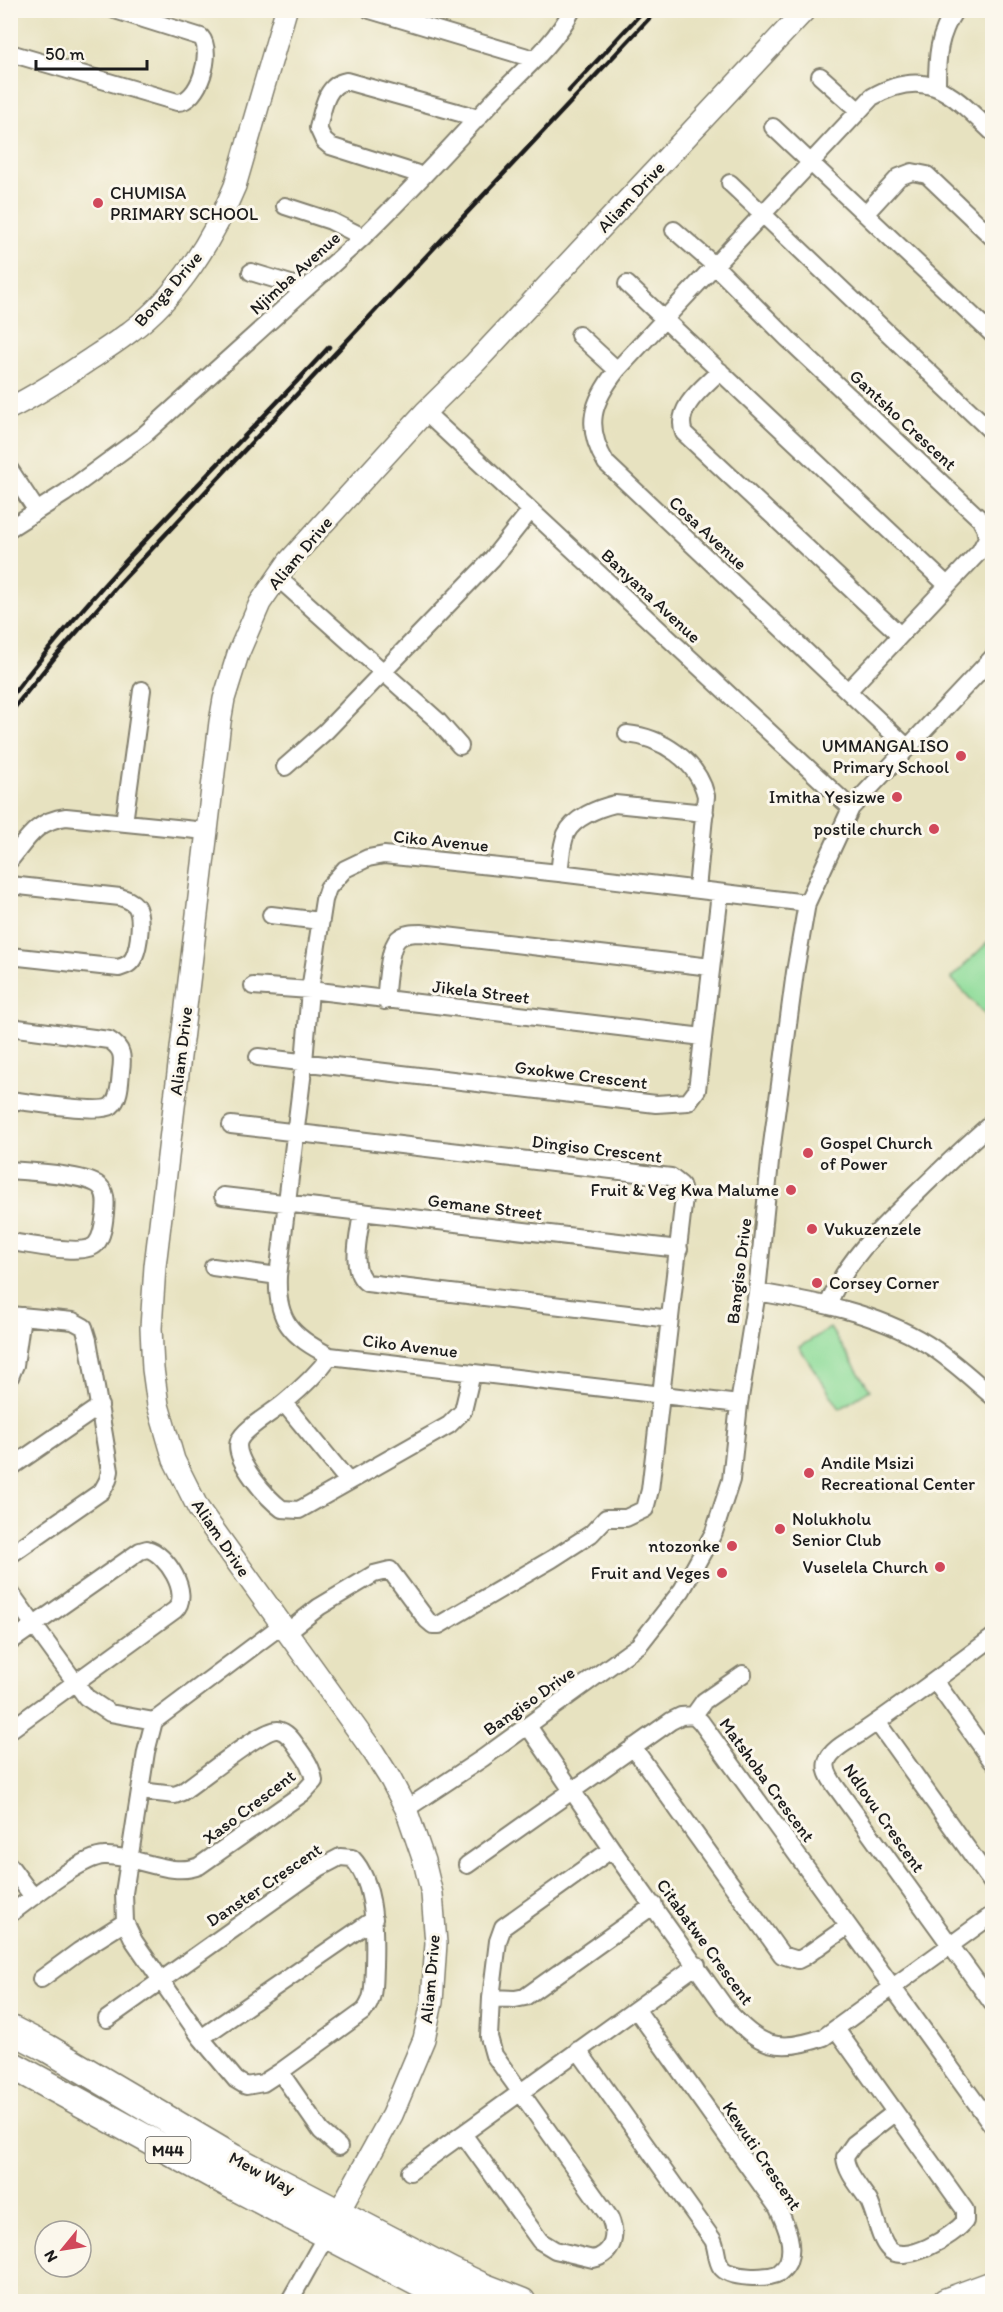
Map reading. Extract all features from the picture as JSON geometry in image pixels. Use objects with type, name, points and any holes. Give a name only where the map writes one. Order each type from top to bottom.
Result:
[{"type":"main road","name":"Mew Way","points":[[10,2029],[47,2048],[233,2158],[455,2301]]},
{"type":"main road","name":"Mew Way","points":[[10,2064],[226,2182],[522,2301]]},
{"type":"main road","points":[[946,2301],[993,2285]]},
{"type":"main road","points":[[982,2301],[993,2296]]},
{"type":"street","points":[[10,53],[177,102],[185,101],[194,94],[198,87],[207,51],[201,38],[115,10]]},
{"type":"street","name":"Bonga Drive","points":[[10,408],[49,387],[133,330],[168,294],[200,254],[235,186],[286,10]]},
{"type":"street","points":[[370,10],[534,59]]},
{"type":"street","name":"Njimba Avenue","points":[[10,528],[73,487],[144,435],[363,237],[422,178],[558,33],[572,10]]},
{"type":"street","name":"Aliam Drive","points":[[332,2223],[400,2099],[424,2039],[432,2002],[436,1942],[432,1894],[424,1861],[406,1809],[374,1753],[198,1508],[174,1460],[158,1405],[151,1328],[155,1266],[206,831],[224,699],[242,641],[260,603],[277,577],[308,539],[425,412],[483,355],[804,10]]},
{"type":"street","points":[[955,10],[945,26],[938,51],[937,86],[993,132]]},
{"type":"street","points":[[820,76],[858,110]]},
{"type":"street","points":[[422,178],[415,173],[330,146],[324,141],[318,128],[328,93],[333,87],[338,82],[346,81],[478,118]]},
{"type":"street","name":"Cosa Avenue","points":[[908,748],[606,463],[598,451],[593,427],[593,413],[601,390],[617,370],[858,110],[872,97],[888,89],[909,84],[937,86]]},
{"type":"street","points":[[773,127],[993,334]]},
{"type":"street","points":[[866,213],[899,177],[912,172],[927,175],[993,237]]},
{"type":"street","points":[[730,183],[993,432]]},
{"type":"street","points":[[285,206],[331,221],[363,237]]},
{"type":"street","points":[[674,230],[714,265]]},
{"type":"street","name":"Gantsho Crescent","points":[[714,265],[788,339],[980,519],[985,528],[987,538],[985,544],[899,634],[848,692]]},
{"type":"street","points":[[251,272],[294,285],[303,291]]},
{"type":"street","points":[[627,284],[947,585]]},
{"type":"street","points":[[579,335],[617,370]]},
{"type":"street","points":[[720,370],[691,400],[682,413],[680,424],[684,434],[899,634]]},
{"type":"street","name":"Banyana Avenue","points":[[425,412],[851,808]]},
{"type":"street","points":[[10,470],[37,510]]},
{"type":"street","points":[[285,767],[326,731],[492,559],[530,511]]},
{"type":"street","points":[[277,577],[438,721],[460,746]]},
{"type":"street","name":"Bangiso Drive","points":[[406,1809],[528,1726],[639,1645],[682,1590],[714,1532],[731,1479],[757,1292],[771,1152],[795,972],[807,903],[851,808],[993,658]]},
{"type":"street","points":[[124,823],[142,690]]},
{"type":"street","points":[[627,734],[654,739],[667,747],[691,766],[704,785],[705,813],[697,889]]},
{"type":"street","points":[[559,873],[566,833],[577,821],[606,806],[615,804],[705,813]]},
{"type":"street","points":[[10,860],[35,829],[47,821],[66,817],[206,831]]},
{"type":"street","name":"Ciko Avenue","points":[[740,1404],[330,1356],[309,1345],[294,1333],[284,1319],[278,1293],[278,1276],[304,1062],[310,990],[320,921],[328,888],[345,869],[368,858],[384,855],[559,873],[807,903]]},
{"type":"street","points":[[10,885],[120,897],[135,905],[139,912],[139,921],[133,958],[126,966],[119,968],[10,956]]},
{"type":"street","name":"Gxokwe Crescent","points":[[258,1057],[656,1104],[688,1102],[697,1090],[720,893]]},
{"type":"street","points":[[271,915],[320,921]]},
{"type":"street","points":[[385,1000],[394,945],[402,936],[411,933],[711,967]]},
{"type":"street","name":"Jikela Street","points":[[254,986],[310,990],[703,1037]]},
{"type":"street","points":[[10,1027],[109,1040],[118,1045],[122,1052],[122,1061],[119,1090],[114,1103],[109,1108],[95,1109],[10,1100]]},
{"type":"street","points":[[828,1305],[837,1284],[857,1254],[923,1187],[993,1123]]},
{"type":"street","points":[[231,1125],[296,1132]]},
{"type":"street","name":"Dingiso Crescent","points":[[296,1132],[671,1177],[681,1185],[684,1197],[662,1394]]},
{"type":"street","points":[[10,1170],[73,1177],[95,1182],[106,1196],[101,1234],[93,1247],[81,1250],[10,1242]]},
{"type":"street","points":[[223,1196],[286,1203]]},
{"type":"street","name":"Gemane Street","points":[[286,1203],[679,1249]]},
{"type":"street","points":[[362,1212],[356,1264],[358,1275],[368,1283],[670,1319]]},
{"type":"street","points":[[213,1267],[278,1276]]},
{"type":"street","points":[[757,1292],[857,1312],[884,1323],[921,1341],[992,1395]]},
{"type":"street","points":[[10,1377],[15,1365],[16,1315],[73,1321],[84,1327],[110,1471],[105,1487],[10,1555]]},
{"type":"street","points":[[330,1356],[319,1372],[244,1434],[239,1442],[240,1458],[250,1474],[279,1507],[295,1511],[449,1425],[458,1418],[466,1403],[472,1373]]},
{"type":"street","points":[[41,1979],[79,1951],[125,1922],[123,1902],[129,1860],[150,1731],[154,1721],[284,1628],[374,1574],[390,1570],[428,1620],[433,1625],[439,1625],[591,1534],[606,1518],[626,1518],[641,1511],[647,1506],[650,1491],[662,1394]]},
{"type":"street","points":[[284,1403],[348,1480]]},
{"type":"street","points":[[10,1468],[100,1406]]},
{"type":"street","points":[[10,1642],[140,1551],[151,1550],[166,1564],[183,1594],[179,1606],[10,1730]]},
{"type":"street","points":[[10,1592],[86,1697],[110,1713],[154,1721]]},
{"type":"street","name":"Ndlovu Crescent","points":[[951,1946],[839,1791],[827,1772],[827,1762],[832,1754],[992,1638]]},
{"type":"street","points":[[694,1715],[704,1701],[743,1674]]},
{"type":"street","points":[[935,1681],[993,1761]]},
{"type":"street","name":"Matshoba Crescent","points":[[467,1865],[633,1747],[681,1716],[694,1715],[993,2125]]},
{"type":"street","points":[[877,1722],[993,1883]]},
{"type":"street","name":"Citabatwe Crescent","points":[[528,1726],[612,1849],[740,2024],[763,2041],[788,2046],[809,2043],[824,2037],[993,1915]]},
{"type":"street","name":"Xaso Crescent","points":[[129,1860],[184,1869],[199,1866],[303,1793],[314,1781],[309,1762],[289,1736],[279,1730],[273,1730],[249,1744],[182,1792],[171,1794],[140,1791]]},
{"type":"street","points":[[633,1747],[782,1955],[798,1960],[848,1926]]},
{"type":"street","points":[[463,2134],[533,2231],[547,2246],[588,2258],[599,2258],[610,2249],[614,2237],[610,2218],[491,2046],[490,1998],[498,1941],[503,1927],[612,1849]]},
{"type":"street","points":[[10,1914],[89,1859],[113,1856],[129,1860]]},
{"type":"street","name":"Danster Crescent","points":[[108,2019],[160,1980],[319,1868],[340,1857],[352,1858],[361,1870],[374,1918],[373,1989],[368,2006],[280,2072],[253,2086],[241,2084],[201,2038],[160,1980],[134,1941],[125,1922]]},
{"type":"street","points":[[10,1866],[33,1898]]},
{"type":"street","points":[[490,1998],[525,1997],[654,1905]]},
{"type":"street","points":[[201,2038],[374,1918]]},
{"type":"street","points":[[951,1946],[993,2003]]},
{"type":"street","points":[[410,2172],[697,1965]]},
{"type":"street","name":"Kewuti Crescent","points":[[578,2050],[713,2240],[721,2267],[727,2272],[740,2276],[768,2276],[780,2272],[790,2255],[790,2242],[778,2208],[636,2009]]},
{"type":"street","points":[[836,2029],[894,2113],[962,2203],[966,2216],[960,2228],[937,2244],[900,2254],[892,2252],[886,2246],[874,2211],[848,2168],[845,2157],[855,2144],[894,2113]]},
{"type":"street","points":[[280,2072],[321,2131],[339,2147]]},
{"type":"street","points":[[289,2301],[332,2223]]},
{"type":"green space","points":[[988,942],[992,947],[992,1022],[951,978]]},
{"type":"green space","points":[[830,1328],[870,1390],[840,1409],[799,1347]]},
{"type":"railway","points":[[569,91],[644,10]]},
{"type":"railway","points":[[10,713],[119,584],[657,10]]},
{"type":"railway","points":[[10,698],[85,606],[329,347]]},
{"type":"place","name":"CHUMISA PRIMARY SCHOOL","points":[[98,203]]},
{"type":"place","name":"UMMANGALISO Primary School","points":[[961,756]]},
{"type":"place","name":"Imitha Yesizwe","points":[[897,797]]},
{"type":"place","name":"postile church","points":[[934,829]]},
{"type":"place","name":"Gospel Church of Power","points":[[808,1153]]},
{"type":"place","name":"Fruit & Veg Kwa Malume","points":[[791,1190]]},
{"type":"place","name":"Vukuzenzele","points":[[812,1229]]},
{"type":"place","name":"Corsey Corner","points":[[817,1283]]},
{"type":"place","name":"Andile Msizi Recreational Center","points":[[809,1473]]},
{"type":"place","name":"Nolukholu Senior Club","points":[[780,1529]]},
{"type":"place","name":"ntozonke","points":[[732,1546]]},
{"type":"place","name":"Vuselela Church","points":[[940,1567]]},
{"type":"place","name":"Fruit and Veges","points":[[722,1573]]}]
